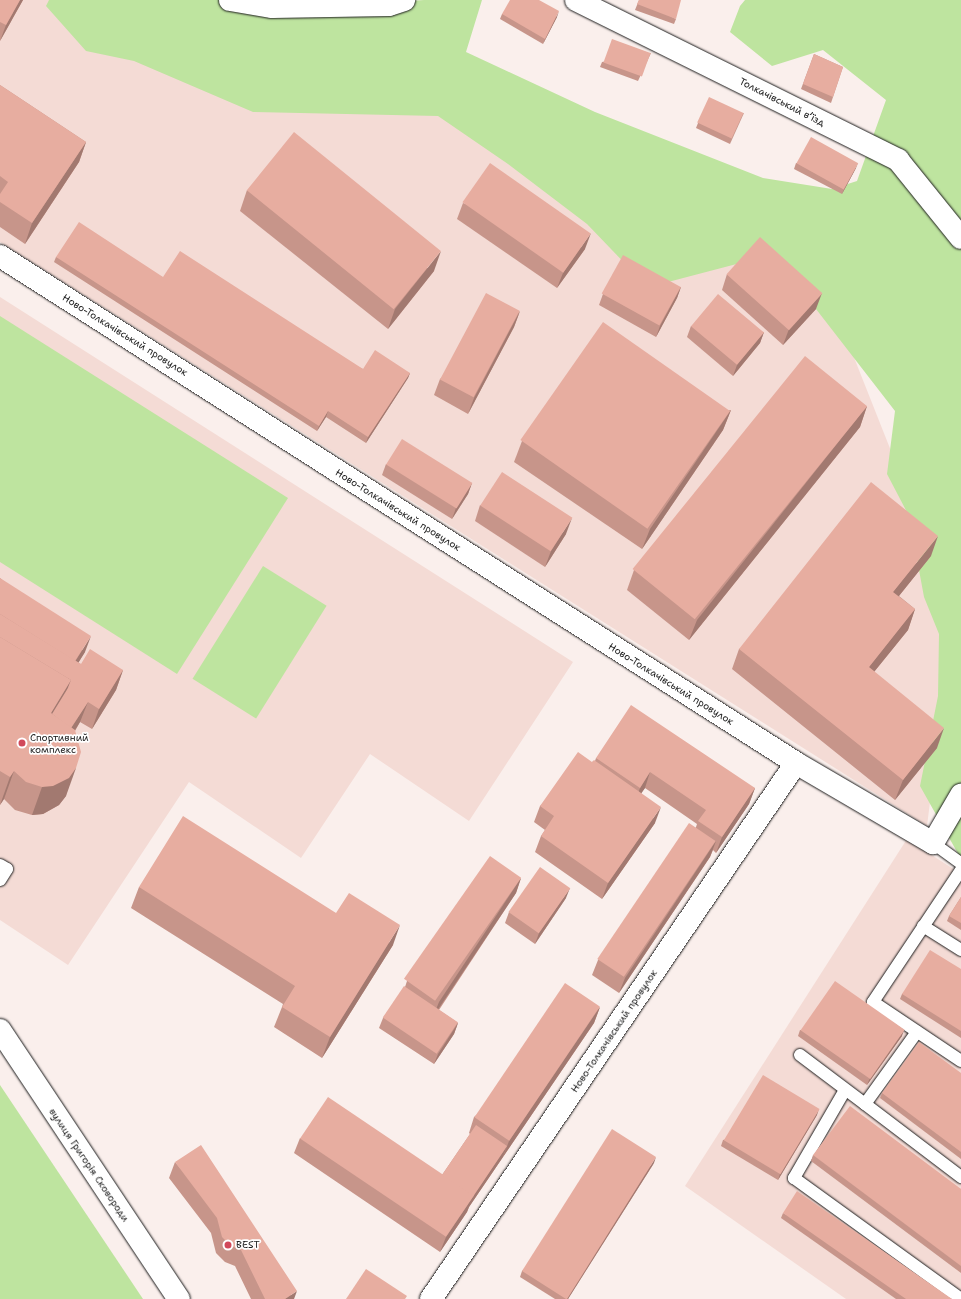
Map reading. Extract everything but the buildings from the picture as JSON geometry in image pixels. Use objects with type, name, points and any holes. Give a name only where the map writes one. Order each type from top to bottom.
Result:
[{"type":"street","points":[[230,0],[272,7],[389,5],[404,0]]},
{"type":"street","name":"Толкачівський в’їзд","points":[[576,0],[898,160],[961,238]]},
{"type":"street","name":"Ново-Толкачівський провулок","points":[[0,256],[796,763],[933,842]]},
{"type":"street","name":"Ново-Толкачівський провулок","points":[[431,1299],[796,763]]},
{"type":"street","points":[[933,842],[961,794]]},
{"type":"street","name":"вулиця Григорія Сковороди","points":[[0,1030],[179,1299]]},
{"type":"lane","points":[[933,842],[961,863]]},
{"type":"lane","points":[[0,864],[7,869],[0,880]]},
{"type":"lane","points":[[961,870],[873,1002],[961,1061]]},
{"type":"lane","points":[[923,926],[961,950]]},
{"type":"lane","points":[[865,1104],[917,1032]]},
{"type":"lane","points":[[800,1055],[961,1177]]},
{"type":"lane","points":[[846,1090],[794,1178],[961,1299]]},
{"type":"shaded area","points":[[0,0],[118,0],[445,79],[815,259],[954,610],[927,826],[0,242]]},
{"type":"shaded area","points":[[0,297],[573,662],[469,821],[370,754],[301,858],[189,782],[68,965],[0,920]]},
{"type":"shaded area","points":[[907,839],[961,874],[961,1299],[846,1299],[685,1186]]},
{"type":"green space","points":[[49,0],[330,0],[336,6],[424,0],[482,0],[466,52],[595,112],[763,178],[832,189],[857,181],[886,100],[823,50],[772,66],[730,32],[740,6],[745,0],[961,0],[961,859],[920,786],[938,696],[939,634],[924,597],[909,516],[887,474],[895,411],[816,309],[782,258],[748,261],[668,282],[635,274],[587,224],[508,164],[438,116],[253,112],[134,61],[86,51],[46,6]]},
{"type":"green space","points":[[0,316],[288,498],[177,674],[0,562]]},
{"type":"green space","points":[[263,566],[327,606],[256,719],[193,679]]},
{"type":"green space","points":[[0,1085],[143,1299],[0,1299]]},
{"type":"place","name":"Спортивний комплекс","points":[[22,743]]},
{"type":"place","name":"BEST","points":[[228,1245]]}]
